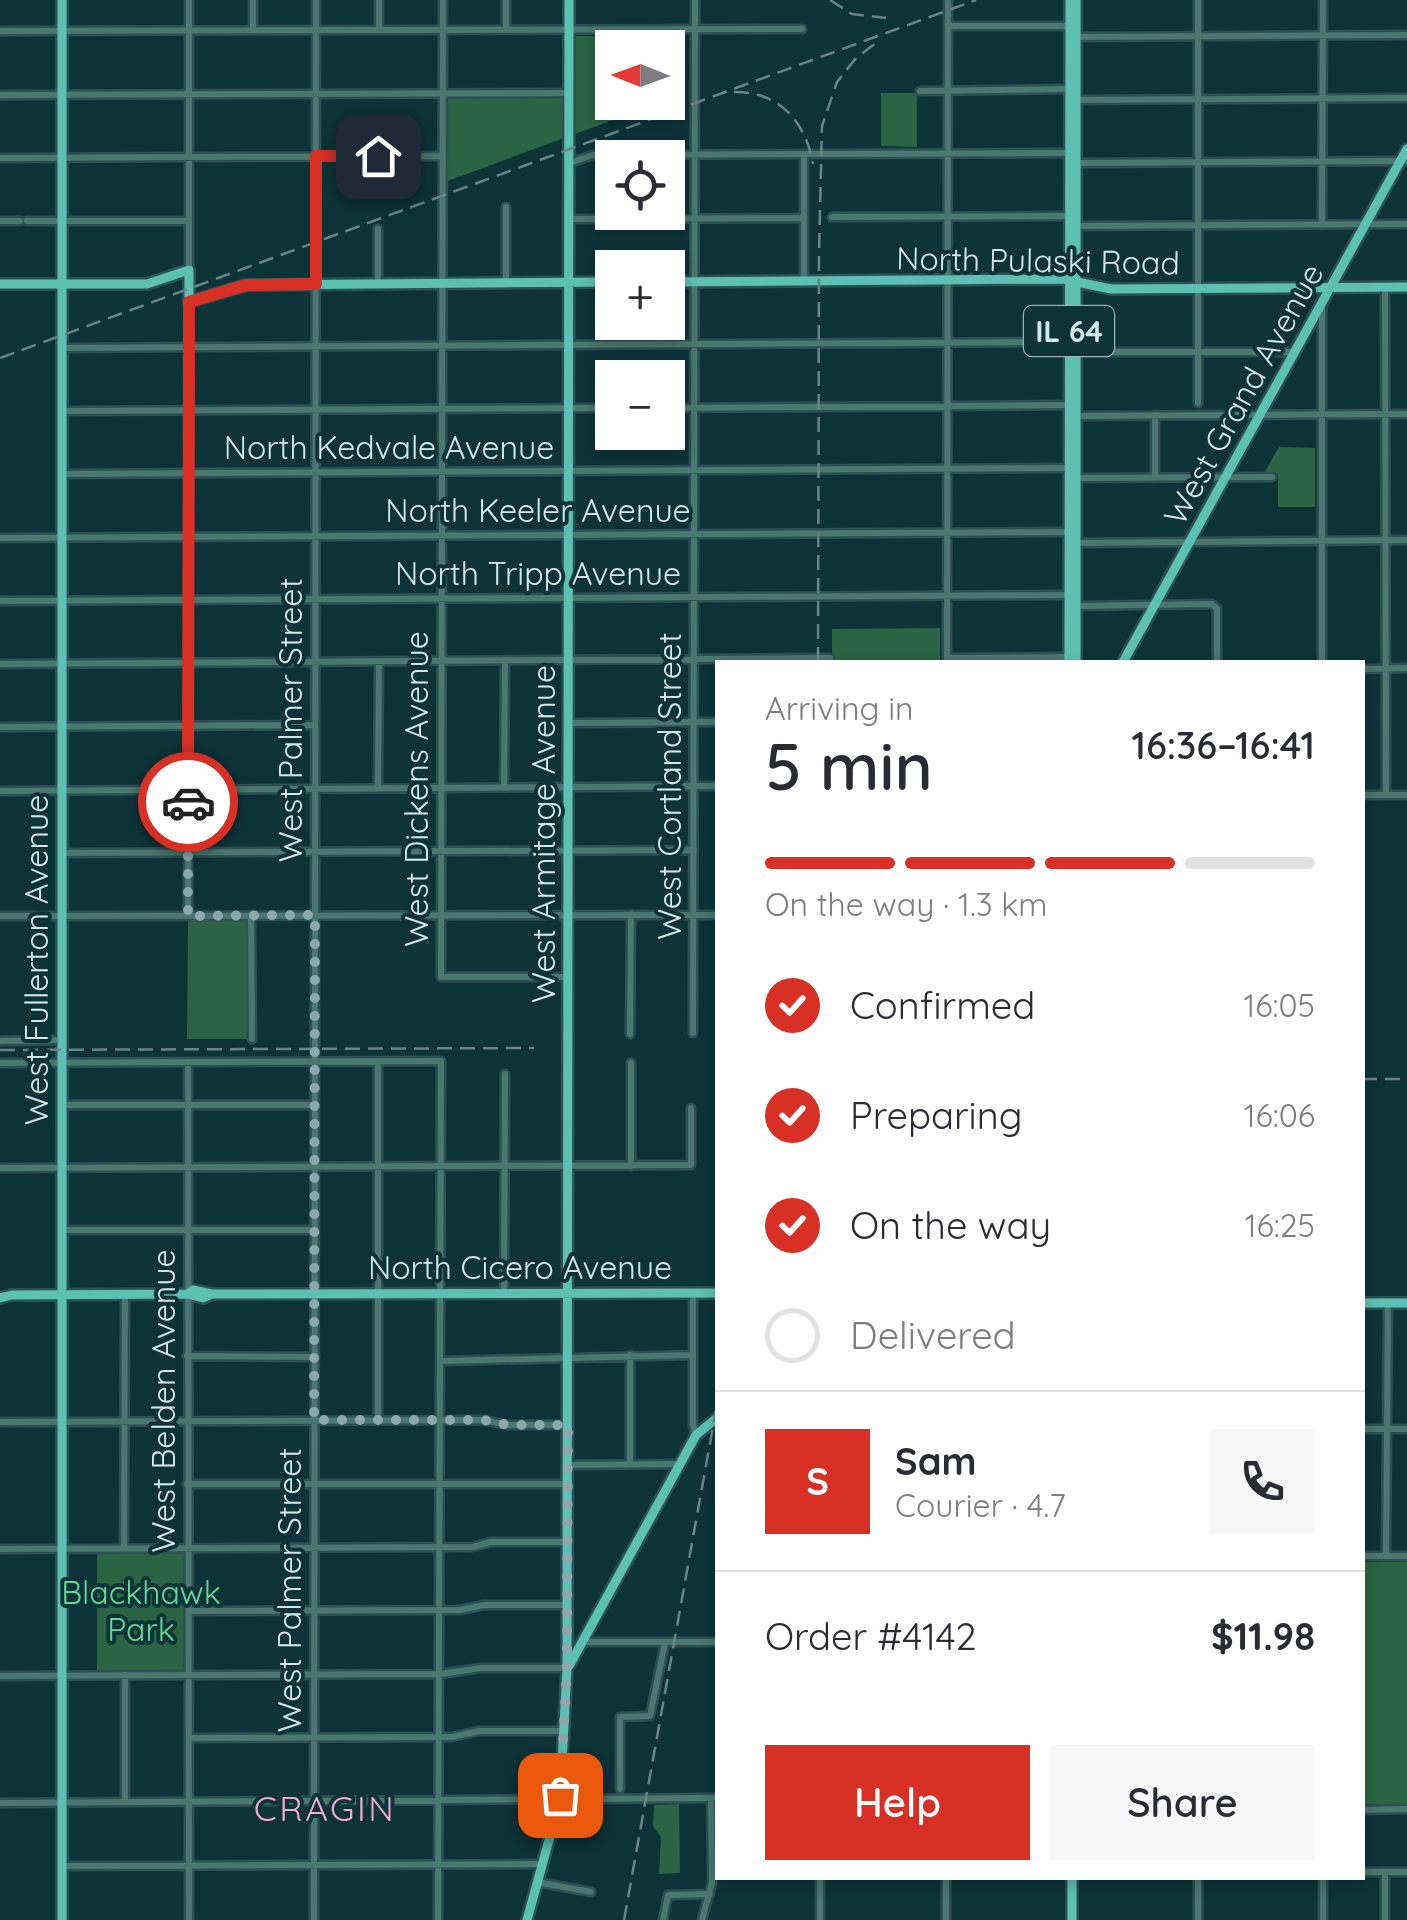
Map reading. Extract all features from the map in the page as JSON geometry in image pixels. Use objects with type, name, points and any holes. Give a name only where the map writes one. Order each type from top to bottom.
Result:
[{"type":"main road","name":"West Fullerton Avenue","points":[[62,0],[62,1920]]},
{"type":"main road","name":"West Armitage Avenue","points":[[567,1668],[569,0]]},
{"type":"main road","name":"IL 64","points":[[1072,660],[1073,0]]},
{"type":"main road","name":"West Grand Avenue","points":[[1124,660],[1365,224],[1404,161],[1407,149]]},
{"type":"main road","points":[[0,284],[149,283],[189,270],[189,302],[246,285],[595,282]]},
{"type":"main road","name":"North Pulaski Road","points":[[685,282],[1073,281],[1111,289],[1407,287]]},
{"type":"main road","name":"North Cicero Avenue","points":[[0,1294],[188,1294],[194,1290],[212,1294],[714,1291]]},
{"type":"main road","points":[[1365,1303],[1407,1303]]},
{"type":"main road","points":[[527,1920],[560,1800],[567,1668],[696,1435],[715,1421]]},
{"type":"main road","points":[[567,1639],[581,1644]]},
{"type":"main road","points":[[1072,1880],[1072,1920]]},
{"type":"street","points":[[189,0],[189,270]]},
{"type":"street","points":[[253,0],[253,30]]},
{"type":"street","name":"West Palmer Street","points":[[314,1920],[316,0]]},
{"type":"street","points":[[379,0],[379,30]]},
{"type":"street","name":"West Dickens Avenue","points":[[443,0],[442,977],[568,977]]},
{"type":"street","points":[[506,0],[506,29]]},
{"type":"street","name":"West Cortland Street","points":[[693,1033],[695,0]]},
{"type":"street","points":[[948,0],[947,660],[1072,660]]},
{"type":"street","points":[[1198,0],[1198,403]]},
{"type":"street","points":[[1322,225],[1323,0]]},
{"type":"street","points":[[948,26],[1043,26],[1073,32],[1198,36],[1407,36]]},
{"type":"street","points":[[0,32],[802,29]]},
{"type":"street","points":[[920,91],[1198,100],[1407,98]]},
{"type":"street","points":[[0,95],[569,93]]},
{"type":"street","points":[[804,154],[804,281]]},
{"type":"street","points":[[569,163],[592,155],[804,154],[1198,162],[1404,161]]},
{"type":"street","points":[[378,156],[378,188]]},
{"type":"street","points":[[0,158],[442,156]]},
{"type":"street","points":[[506,208],[506,283]]},
{"type":"street","points":[[832,218],[947,216],[1198,226],[1407,224]]},
{"type":"street","points":[[569,219],[804,218]]},
{"type":"street","points":[[0,221],[189,221]]},
{"type":"street","points":[[378,229],[378,284]]},
{"type":"street","points":[[1384,287],[1386,795]]},
{"type":"street","points":[[188,916],[189,302]]},
{"type":"street","points":[[1322,304],[1322,660]]},
{"type":"street","points":[[62,348],[947,343],[1295,352]]},
{"type":"street","points":[[685,408],[947,406],[1155,416],[1407,414]]},
{"type":"street","points":[[62,411],[595,408]]},
{"type":"street","points":[[1155,416],[1155,478]]},
{"type":"street","name":"North Kedvale Avenue","points":[[62,474],[947,468],[1155,478],[1272,477]]},
{"type":"street","name":"North Keeler Avenue","points":[[0,538],[947,532],[1190,542],[1407,540]]},
{"type":"street","name":"North Tripp Avenue","points":[[0,601],[947,596],[1216,606],[1217,660]]},
{"type":"street","points":[[0,664],[830,658]]},
{"type":"street","points":[[378,662],[378,788]]},
{"type":"street","points":[[504,788],[505,662]]},
{"type":"street","points":[[1365,668],[1407,668]]},
{"type":"street","points":[[568,723],[715,722]]},
{"type":"street","points":[[0,728],[315,725]]},
{"type":"street","points":[[0,791],[715,786]]},
{"type":"street","points":[[1365,796],[1407,795]]},
{"type":"street","points":[[61,853],[694,850]]},
{"type":"street","points":[[630,1034],[631,914]]},
{"type":"street","points":[[0,916],[715,915]]},
{"type":"street","points":[[251,916],[252,1039]]},
{"type":"street","points":[[0,1040],[61,1040]]},
{"type":"street","points":[[0,1063],[441,1061],[438,1920]]},
{"type":"street","name":"West Belden Avenue","points":[[188,1062],[188,1920]]},
{"type":"street","points":[[378,1062],[378,1420]]},
{"type":"street","points":[[631,1064],[631,1166]]},
{"type":"street","points":[[504,1074],[504,1292]]},
{"type":"street","points":[[61,1104],[315,1104]]},
{"type":"street","points":[[0,1168],[691,1166],[691,1108]]},
{"type":"street","points":[[61,1230],[315,1230]]},
{"type":"street","points":[[693,1291],[696,1435]]},
{"type":"street","points":[[124,1548],[125,1294]]},
{"type":"street","points":[[1386,1556],[1388,1303]]},
{"type":"street","points":[[440,1361],[693,1355]]},
{"type":"street","points":[[187,1356],[314,1357]]},
{"type":"street","points":[[630,1356],[630,1464]]},
{"type":"street","points":[[0,1422],[440,1420],[568,1425]]},
{"type":"street","points":[[1365,1429],[1407,1429]]},
{"type":"street","points":[[568,1465],[680,1464]]},
{"type":"street","points":[[187,1484],[568,1484]]},
{"type":"street","points":[[0,1549],[472,1547],[490,1542],[567,1542]]},
{"type":"street","points":[[1365,1556],[1407,1556]]},
{"type":"street","points":[[188,1611],[441,1610],[484,1605],[567,1605]]},
{"type":"street","points":[[581,1644],[715,1642]]},
{"type":"street","points":[[620,1789],[620,1717],[650,1716],[665,1643]]},
{"type":"street","points":[[0,1676],[441,1674],[480,1668],[567,1668]]},
{"type":"street","points":[[125,1802],[126,1675]]},
{"type":"street","points":[[188,1738],[441,1737],[479,1731],[564,1731]]},
{"type":"street","points":[[0,1803],[714,1798],[710,1894],[702,1920]]},
{"type":"street","points":[[1365,1810],[1407,1810]]},
{"type":"street","points":[[62,1866],[542,1864]]},
{"type":"street","points":[[1365,1872],[1407,1872]]},
{"type":"street","points":[[1386,1872],[1386,1920]]},
{"type":"street","points":[[820,1880],[820,1920]]},
{"type":"street","points":[[946,1880],[946,1920]]},
{"type":"street","points":[[1198,1880],[1198,1920]]},
{"type":"street","points":[[1323,1920],[1324,1880]]},
{"type":"street","points":[[537,1882],[592,1892]]},
{"type":"street","points":[[663,1920],[668,1895],[710,1894]]},
{"type":"green space","points":[[576,36],[595,36],[595,120],[614,120],[575,134]]},
{"type":"green space","points":[[881,93],[917,93],[917,147],[881,146]]},
{"type":"green space","points":[[563,95],[564,138],[445,182],[446,96]]},
{"type":"green space","points":[[1279,447],[1315,448],[1315,507],[1278,507],[1278,474],[1264,473]]},
{"type":"green space","points":[[940,628],[940,660],[832,660],[832,629]]},
{"type":"green space","points":[[188,918],[248,919],[247,1039],[187,1039]]},
{"type":"green space","name":"Blackhawk Park","points":[[97,1551],[185,1551],[184,1670],[97,1670]]},
{"type":"green space","points":[[1365,1562],[1407,1562],[1407,1804],[1365,1804]]},
{"type":"green space","points":[[679,1804],[680,1873],[659,1874],[661,1837],[653,1826],[654,1805]]},
{"type":"railway","points":[[830,0],[852,14],[886,18]]},
{"type":"railway","points":[[0,358],[976,0]]},
{"type":"railway","points":[[818,660],[822,126],[837,82],[856,58],[876,43]]},
{"type":"railway","points":[[734,92],[764,97],[788,112],[804,135],[813,164]]},
{"type":"railway","points":[[0,1050],[534,1048]]},
{"type":"railway","points":[[1365,1079],[1407,1079]]},
{"type":"railway","points":[[624,1920],[715,1416]]},
{"type":"way so far","points":[[188,802],[188,916],[315,915],[314,1420],[483,1420],[508,1425],[568,1425],[567,1668],[560,1795]]},
{"type":"district","name":"CRAGIN","points":[[325,1808]]},
{"type":"route","points":[[188,802],[189,302],[246,285],[316,284],[316,156],[378,156]]}]
